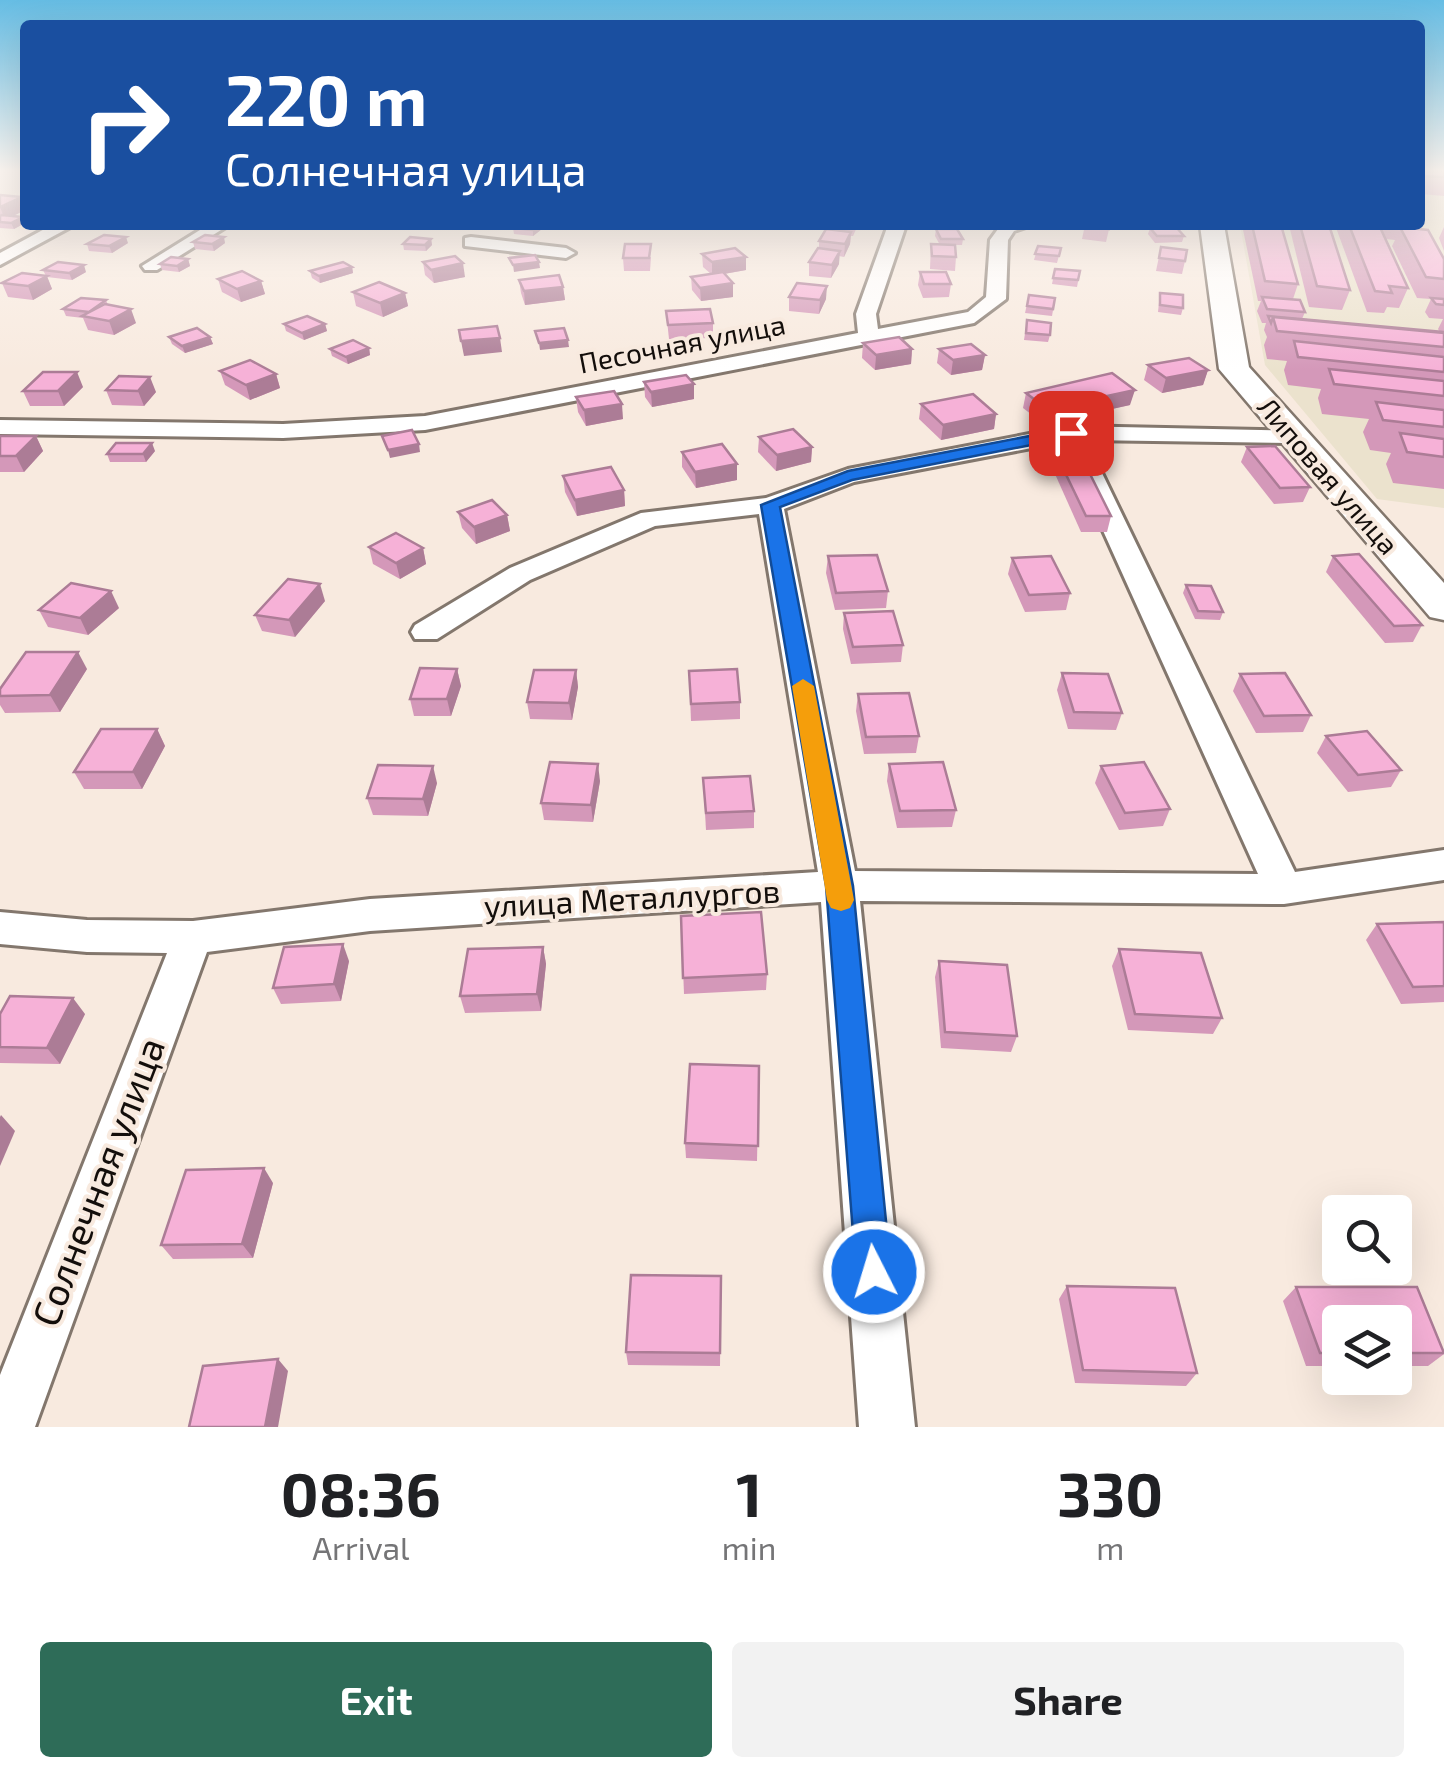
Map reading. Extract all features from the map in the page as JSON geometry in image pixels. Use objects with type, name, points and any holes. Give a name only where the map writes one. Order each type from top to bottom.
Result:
[{"type":"main road","name":"Липовая улица","points":[[1214,238],[1234,369],[1444,608]]},
{"type":"street","points":[[0,260],[42,238]]},
{"type":"street","points":[[151,266],[199,238]]},
{"type":"street","points":[[475,238],[471,242],[566,253]]},
{"type":"street","points":[[868,335],[866,314],[893,238]]},
{"type":"street","name":"Песочная улица","points":[[0,427],[283,431],[425,424],[762,361],[868,335],[974,317],[996,298],[1002,238]]},
{"type":"street","points":[[426,632],[520,574],[650,520],[770,505],[848,476],[1071,433],[1293,436]]},
{"type":"street","points":[[1071,433],[1284,889]]},
{"type":"street","points":[[770,505],[840,886],[887,1427]]},
{"type":"street","name":"улица Металлургов","points":[[0,928],[87,936],[193,937],[370,914],[840,886],[1284,889],[1444,866]]},
{"type":"street","name":"Солнечная улица","points":[[7,1427],[193,937]]},
{"type":"shaded area","points":[[1242,238],[1444,238],[1444,508],[1377,499],[1265,365]]},
{"type":"building","points":[[99,238],[125,238],[109,246],[87,244]]},
{"type":"building","points":[[201,238],[223,238],[212,244],[193,242]]},
{"type":"building","points":[[409,238],[431,239],[425,245],[403,244]]},
{"type":"building","points":[[821,238],[848,238],[845,244],[819,241]]},
{"type":"building","points":[[1255,238],[1285,238],[1298,284],[1265,281]]},
{"type":"building","points":[[1304,238],[1333,238],[1350,290],[1317,286]]},
{"type":"building","points":[[1354,238],[1385,238],[1408,288],[1389,286],[1392,293],[1375,291]]},
{"type":"building","points":[[1406,238],[1432,238],[1444,259],[1444,279],[1426,277]]},
{"type":"building","points":[[625,244],[651,244],[649,258],[623,258]]},
{"type":"building","points":[[931,244],[955,245],[956,257],[932,256]]},
{"type":"building","points":[[1038,246],[1061,248],[1059,256],[1035,254]]},
{"type":"building","points":[[1161,247],[1187,250],[1185,261],[1159,258]]},
{"type":"building","points":[[735,248],[746,257],[712,262],[702,254]]},
{"type":"building","points":[[818,248],[840,251],[832,265],[809,262]]},
{"type":"building","points":[[535,255],[539,262],[513,265],[509,258]]},
{"type":"building","points":[[455,256],[463,263],[431,270],[423,262]]},
{"type":"building","points":[[171,257],[188,259],[177,266],[160,264]]},
{"type":"building","points":[[58,262],[84,265],[69,273],[43,270]]},
{"type":"building","points":[[343,262],[352,267],[319,276],[310,271]]},
{"type":"building","points":[[1055,269],[1080,271],[1078,280],[1053,278]]},
{"type":"building","points":[[242,271],[261,281],[237,289],[218,279]]},
{"type":"building","points":[[723,272],[733,283],[700,288],[691,277]]},
{"type":"building","points":[[920,272],[946,272],[951,284],[924,284]]},
{"type":"building","points":[[22,273],[47,276],[28,286],[2,283]]},
{"type":"building","points":[[559,275],[563,287],[524,291],[519,280]]},
{"type":"building","points":[[379,282],[405,293],[380,303],[353,292]]},
{"type":"building","points":[[797,283],[827,286],[820,300],[789,297]]},
{"type":"building","points":[[1160,293],[1183,295],[1183,308],[1160,305]]},
{"type":"building","points":[[1029,295],[1055,298],[1053,309],[1027,306]]},
{"type":"building","points":[[1262,297],[1300,300],[1305,312],[1267,309]]},
{"type":"building","points":[[81,298],[106,300],[89,312],[63,309]]},
{"type":"building","points":[[105,304],[131,309],[109,321],[82,316]]},
{"type":"building","points":[[710,309],[713,323],[668,325],[666,311]]},
{"type":"building","points":[[307,316],[325,324],[302,333],[284,324]]},
{"type":"building","points":[[1268,316],[1444,333],[1273,317],[1271,323]]},
{"type":"building","points":[[1273,317],[1444,333],[1444,347],[1277,331]]},
{"type":"building","points":[[1027,320],[1051,323],[1050,335],[1026,333]]},
{"type":"building","points":[[497,326],[500,338],[461,341],[459,330]]},
{"type":"building","points":[[197,328],[210,337],[182,346],[169,337]]},
{"type":"building","points":[[564,328],[568,340],[539,343],[535,331]]},
{"type":"building","points":[[899,337],[912,349],[876,355],[863,343]]},
{"type":"building","points":[[353,340],[369,348],[346,357],[330,349]]},
{"type":"building","points":[[1294,341],[1444,357],[1444,372],[1298,357]]},
{"type":"building","points":[[971,344],[985,355],[953,360],[939,349]]},
{"type":"building","points":[[1189,358],[1208,370],[1166,378],[1148,365]]},
{"type":"building","points":[[250,360],[276,374],[246,385],[220,371]]},
{"type":"building","points":[[1329,369],[1444,381],[1444,396],[1334,384]]},
{"type":"building","points":[[43,372],[77,372],[58,391],[23,391]]},
{"type":"building","points":[[1112,373],[1135,390],[1047,409],[1026,393]]},
{"type":"building","points":[[686,375],[694,384],[651,392],[644,382]]},
{"type":"building","points":[[119,376],[150,377],[138,391],[106,390]]},
{"type":"building","points":[[614,391],[622,404],[584,410],[576,397]]},
{"type":"building","points":[[973,394],[996,414],[943,425],[921,404]]},
{"type":"building","points":[[1376,402],[1444,410],[1444,427],[1383,420]]},
{"type":"building","points":[[793,429],[812,447],[777,455],[759,437]]},
{"type":"building","points":[[412,430],[419,444],[388,450],[382,436]]},
{"type":"building","points":[[1400,433],[1444,439],[1444,457],[1407,452]]},
{"type":"building","points":[[0,436],[36,436],[16,456],[0,456]]},
{"type":"building","points":[[116,443],[152,443],[143,454],[107,454]]},
{"type":"building","points":[[722,444],[737,464],[695,472],[682,452]]},
{"type":"building","points":[[1275,446],[1310,487],[1280,488],[1247,447]]},
{"type":"building","points":[[1058,458],[1082,458],[1111,516],[1086,516]]},
{"type":"building","points":[[611,467],[624,490],[575,500],[563,476]]},
{"type":"building","points":[[492,500],[507,515],[474,527],[458,512]]},
{"type":"building","points":[[396,533],[423,548],[396,563],[369,547]]},
{"type":"building","points":[[1359,554],[1422,625],[1394,626],[1333,556]]},
{"type":"building","points":[[877,555],[888,591],[836,593],[828,556]]},
{"type":"building","points":[[1051,556],[1070,593],[1029,595],[1012,558]]},
{"type":"building","points":[[288,579],[320,584],[289,620],[255,615]]},
{"type":"building","points":[[71,583],[111,591],[80,618],[39,610]]},
{"type":"building","points":[[1186,585],[1211,586],[1223,612],[1198,611]]},
{"type":"building","points":[[893,611],[903,645],[853,647],[844,613]]},
{"type":"building","points":[[26,652],[78,652],[50,695],[0,696],[0,689]]},
{"type":"building","points":[[420,668],[457,669],[447,699],[410,699]]},
{"type":"building","points":[[737,669],[740,702],[691,704],[689,671]]},
{"type":"building","points":[[534,670],[576,670],[569,703],[527,702]]},
{"type":"building","points":[[1062,673],[1108,674],[1122,713],[1074,712]]},
{"type":"building","points":[[1285,673],[1311,715],[1264,716],[1240,674]]},
{"type":"building","points":[[909,693],[919,736],[866,737],[858,694]]},
{"type":"building","points":[[101,729],[157,729],[133,772],[74,772]]},
{"type":"building","points":[[1367,731],[1401,770],[1358,775],[1326,736]]},
{"type":"building","points":[[550,762],[598,764],[591,805],[541,803]]},
{"type":"building","points":[[943,762],[956,810],[900,811],[889,764]]},
{"type":"building","points":[[1144,762],[1170,809],[1125,813],[1101,766]]},
{"type":"building","points":[[378,765],[433,766],[423,799],[367,798]]},
{"type":"building","points":[[750,776],[754,811],[706,813],[703,778]]},
{"type":"building","points":[[761,912],[767,974],[683,978],[681,916]]},
{"type":"building","points":[[1444,922],[1444,986],[1413,987],[1377,924]]},
{"type":"building","points":[[343,944],[334,984],[273,988],[284,947]]},
{"type":"building","points":[[543,947],[537,994],[460,996],[468,949]]},
{"type":"building","points":[[1119,949],[1201,953],[1222,1018],[1135,1014]]},
{"type":"building","points":[[939,961],[1007,965],[1017,1036],[945,1032]]},
{"type":"building","points":[[10,996],[73,998],[47,1048],[0,1047],[0,1014]]},
{"type":"building","points":[[690,1064],[759,1066],[758,1146],[685,1143]]},
{"type":"building","points":[[264,1168],[242,1244],[161,1245],[186,1170]]},
{"type":"building","points":[[631,1275],[721,1276],[720,1353],[626,1352]]},
{"type":"building","points":[[1067,1286],[1175,1288],[1197,1373],[1083,1370]]},
{"type":"building","points":[[1296,1287],[1417,1287],[1444,1353],[1412,1353],[1412,1305],[1322,1305],[1320,1353]]},
{"type":"building","points":[[278,1359],[265,1427],[189,1427],[203,1366]]},
{"type":"slow traffic","points":[[803,686],[841,900]]},
{"type":"route","points":[[874,1272],[840,886],[770,505],[848,476],[1071,433]]}]
